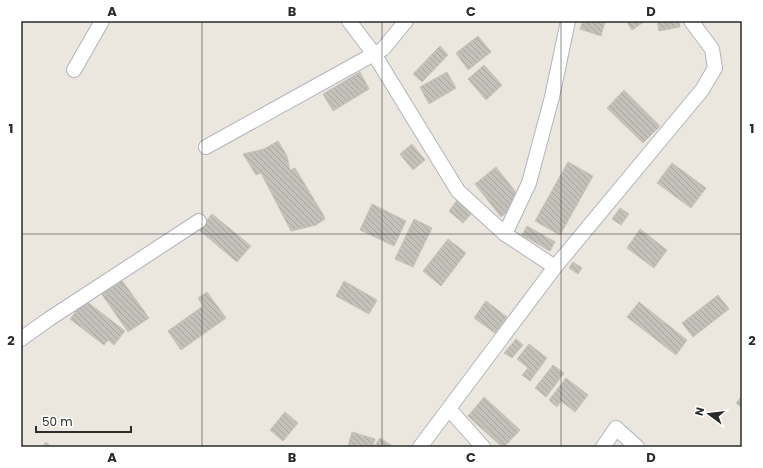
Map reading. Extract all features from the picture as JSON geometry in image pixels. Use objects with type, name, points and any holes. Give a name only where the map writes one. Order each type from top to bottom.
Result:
[{"type":"street","points":[[74,70],[102,21]]},
{"type":"street","points":[[349,21],[374,54],[458,191],[505,234],[555,267]]},
{"type":"street","points":[[206,146],[383,49],[392,40],[406,21]]},
{"type":"street","points":[[505,234],[529,183],[552,98],[568,21]]},
{"type":"street","points":[[420,447],[555,267],[702,90],[715,68],[712,49],[691,21]]},
{"type":"street","points":[[21,339],[199,221]]},
{"type":"street","points":[[450,409],[483,447]]},
{"type":"street","points":[[603,447],[616,428],[637,447]]},
{"type":"building","points":[[583,21],[605,21],[601,36],[580,29]]},
{"type":"building","points":[[626,21],[645,21],[632,30]]},
{"type":"building","points":[[657,21],[679,21],[680,27],[659,31]]},
{"type":"building","points":[[478,36],[491,52],[468,70],[456,53]]},
{"type":"building","points":[[440,46],[448,55],[422,82],[413,74]]},
{"type":"building","points":[[484,65],[502,85],[486,100],[468,79]]},
{"type":"building","points":[[360,72],[369,89],[333,111],[323,94]]},
{"type":"building","points":[[447,72],[456,88],[429,104],[420,87]]},
{"type":"building","points":[[624,90],[660,126],[643,143],[607,108]]},
{"type":"building","points":[[278,141],[287,156],[290,170],[295,168],[324,216],[325,219],[316,225],[291,231],[261,173],[256,175],[243,154],[264,149]]},
{"type":"building","points":[[412,144],[425,160],[413,170],[400,154]]},
{"type":"building","points":[[568,162],[593,176],[560,235],[535,221]]},
{"type":"building","points":[[672,163],[706,188],[691,208],[657,183]]},
{"type":"building","points":[[496,167],[522,200],[501,217],[475,184]]},
{"type":"building","points":[[458,199],[473,212],[463,223],[449,211]]},
{"type":"building","points":[[372,204],[406,221],[394,246],[360,230]]},
{"type":"building","points":[[620,208],[629,214],[621,225],[612,219]]},
{"type":"building","points":[[212,214],[251,246],[237,262],[199,230]]},
{"type":"building","points":[[414,219],[432,228],[413,267],[395,259]]},
{"type":"building","points":[[527,226],[555,242],[550,251],[522,235]]},
{"type":"building","points":[[640,229],[667,250],[654,268],[627,248]]},
{"type":"building","points":[[448,239],[466,253],[441,286],[423,271]]},
{"type":"building","points":[[573,262],[582,268],[578,274],[569,268]]},
{"type":"building","points":[[121,279],[149,318],[128,332],[101,293]]},
{"type":"building","points":[[344,281],[377,300],[369,314],[336,296]]},
{"type":"building","points":[[207,292],[226,318],[181,350],[168,331],[203,306],[198,298]]},
{"type":"building","points":[[718,295],[729,309],[693,337],[682,323]]},
{"type":"building","points":[[85,300],[125,331],[114,345],[108,340],[104,345],[70,319]]},
{"type":"building","points":[[486,301],[507,317],[495,333],[474,318]]},
{"type":"building","points":[[639,302],[687,340],[676,355],[627,317]]},
{"type":"building","points":[[516,339],[523,345],[512,358],[504,353]]},
{"type":"building","points":[[529,344],[547,358],[530,381],[522,375],[528,368],[517,359]]},
{"type":"building","points":[[553,365],[564,373],[546,397],[535,388]]},
{"type":"building","points":[[566,378],[588,395],[575,412],[561,401],[557,407],[549,400]]},
{"type":"building","points":[[742,396],[742,408],[736,403]]},
{"type":"building","points":[[484,397],[520,430],[504,447],[502,447],[468,416]]},
{"type":"building","points":[[285,412],[298,423],[283,441],[270,430]]},
{"type":"building","points":[[352,432],[375,439],[373,447],[348,446]]},
{"type":"building","points":[[380,438],[394,447],[374,447]]},
{"type":"building","points":[[46,442],[51,447],[42,447]]}]
